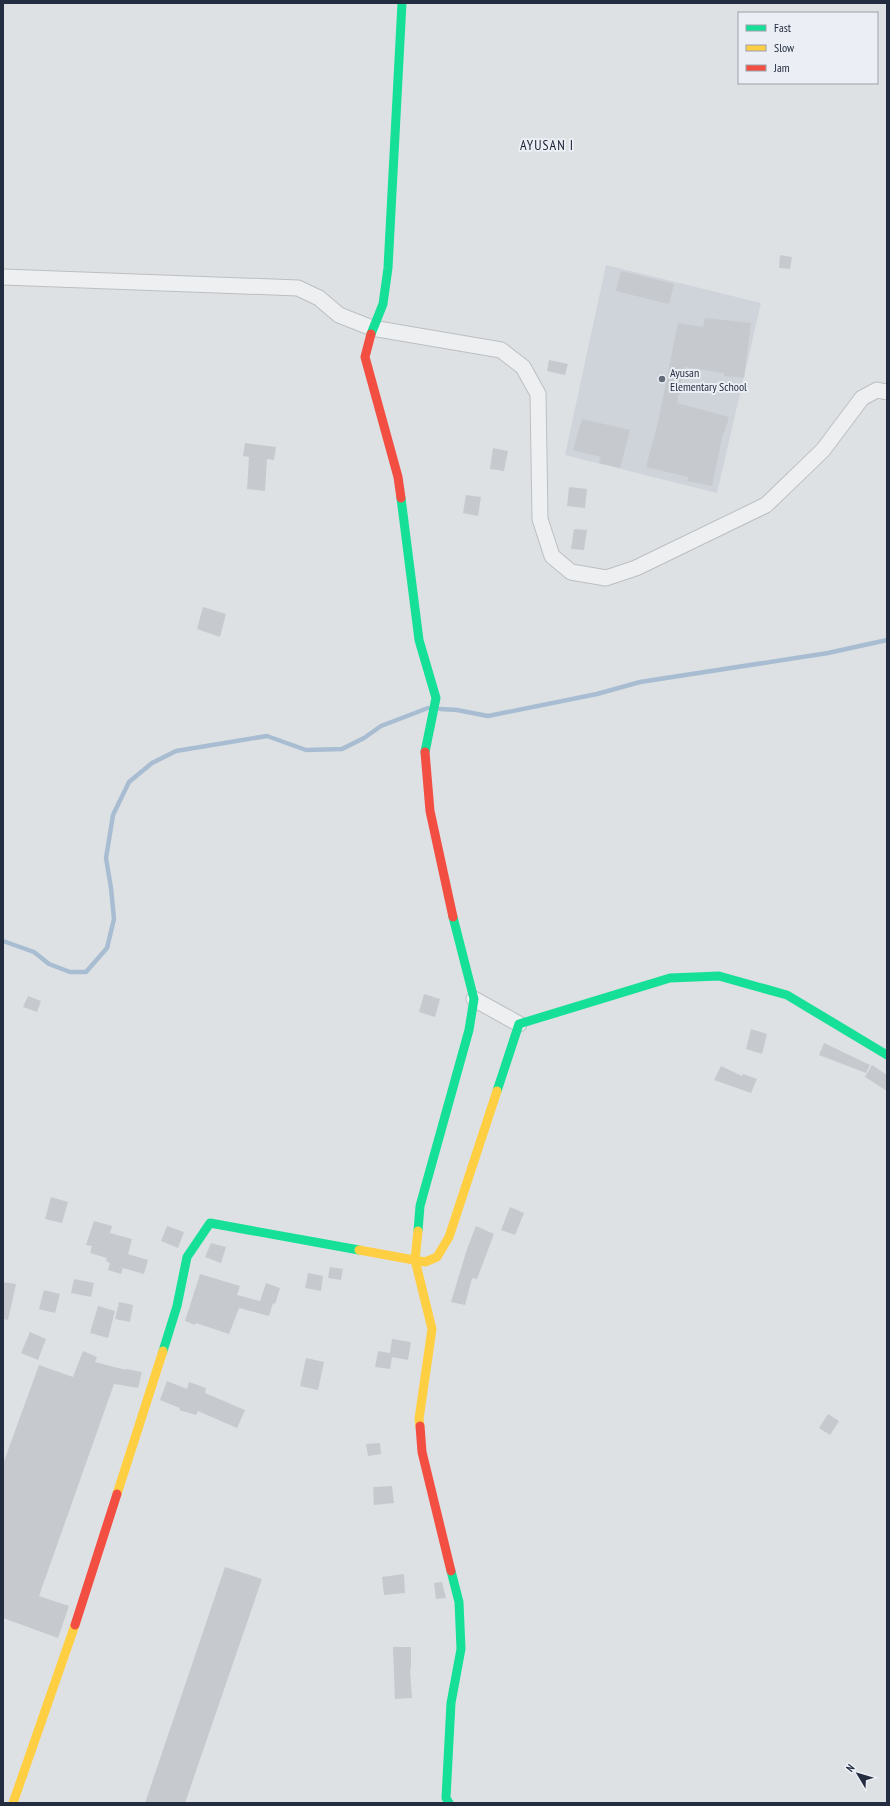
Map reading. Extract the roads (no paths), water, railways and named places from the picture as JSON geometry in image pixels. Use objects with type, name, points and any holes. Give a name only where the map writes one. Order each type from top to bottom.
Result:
[{"type":"street","points":[[402,3],[388,268],[383,304],[380,315],[372,328],[367,343],[365,357],[398,477],[419,640],[436,698],[424,756],[430,811],[460,949],[474,999],[470,1030],[420,1206],[415,1260],[432,1330],[419,1419],[422,1452],[459,1602],[461,1649],[451,1703],[446,1798],[449,1803]]},
{"type":"street","points":[[3,277],[298,288],[319,298],[339,315],[372,328],[501,350],[523,367],[538,394],[540,519],[552,556],[571,572],[606,578],[636,568],[766,505],[823,450],[862,398],[877,390],[887,392]]},
{"type":"street","points":[[474,999],[519,1024],[670,978],[719,976],[787,995],[887,1055]]},
{"type":"street","points":[[13,1803],[86,1593],[176,1306],[187,1257],[210,1223],[425,1262],[437,1257],[449,1237],[519,1024]]},
{"type":"waterway","points":[[440,709],[457,710],[488,716],[597,694],[640,682],[828,653],[887,640]]},
{"type":"waterway","points":[[3,941],[34,952],[49,964],[70,972],[86,972],[107,948],[114,919],[106,858],[113,815],[129,782],[152,763],[176,751],[267,736],[306,750],[342,749],[364,738],[381,726],[428,708]]},
{"type":"place","name":"Ayusan Elementary School","points":[[662,379]]},
{"type":"district","name":"AYUSAN I","points":[[547,145]]}]
